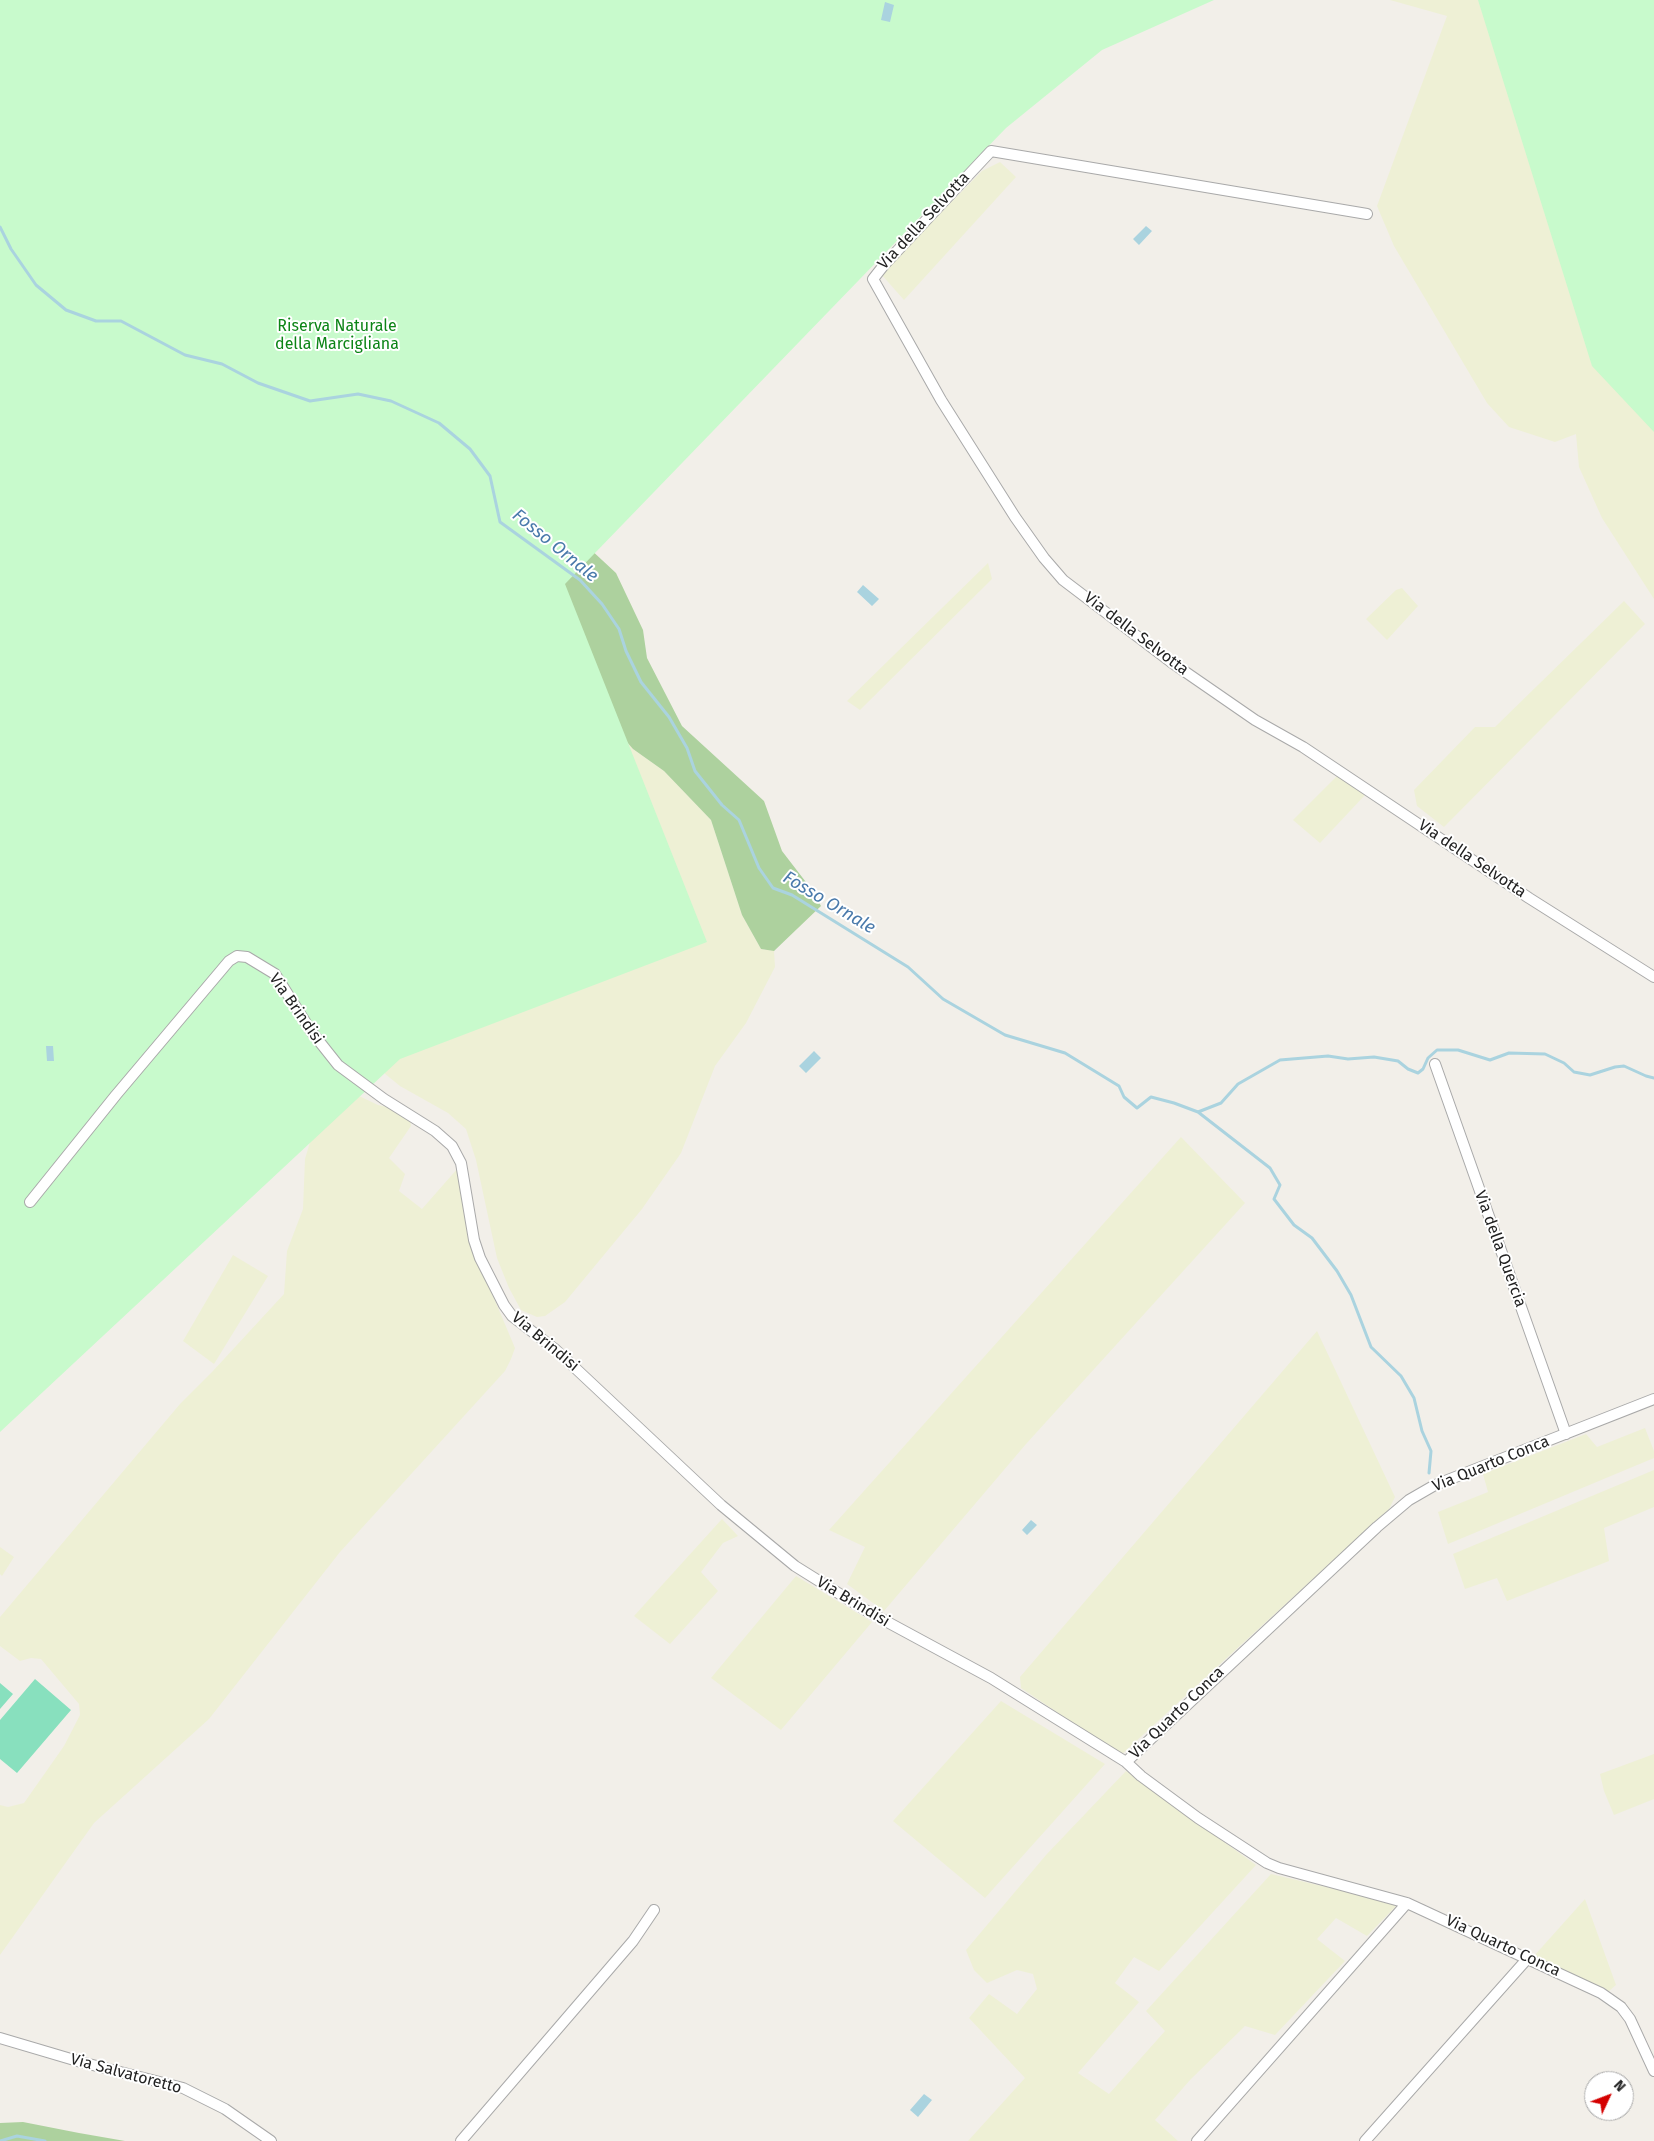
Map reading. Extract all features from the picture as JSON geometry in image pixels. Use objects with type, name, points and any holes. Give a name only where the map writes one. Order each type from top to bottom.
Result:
[{"type":"street","name":"Via della Selvotta","points":[[1366,214],[991,151],[873,279],[941,400],[1015,517],[1044,558],[1064,580],[1213,692],[1255,720],[1303,747],[1529,898],[1654,977]]},
{"type":"street","name":"Via Brindisi","points":[[30,1202],[116,1095],[229,961],[237,956],[247,957],[266,967],[274,974],[311,1031],[338,1065],[384,1099],[435,1131],[452,1146],[461,1163],[474,1240],[480,1258],[504,1305],[512,1316],[552,1346],[726,1509],[795,1566],[867,1611],[988,1676],[1126,1762]]},
{"type":"street","name":"Via della Quercia","points":[[1435,1064],[1566,1434]]},
{"type":"street","name":"Via Quarto Conca","points":[[1654,1399],[1435,1485],[1404,1504],[1371,1532],[1126,1762],[1141,1776],[1198,1818],[1278,1868],[1407,1902],[1588,1986],[1617,2004],[1635,2028],[1654,2071]]},
{"type":"street","points":[[1197,2141],[1407,1902]]},
{"type":"street","points":[[460,2141],[633,1941],[654,1910]]},
{"type":"street","points":[[1365,2141],[1528,1958]]},
{"type":"street","name":"Via Salvatoretto","points":[[0,2038],[184,2088],[231,2112],[271,2141]]},
{"type":"green space","name":"Riserva Naturale della Marcigliana","points":[[0,0],[1214,0],[1102,50],[1006,128],[565,584],[707,942],[400,1059],[0,1432]]},
{"type":"green space","points":[[1390,0],[1617,0],[1654,110],[1654,599],[1602,518],[1579,467],[1576,434],[1555,442],[1509,427],[1487,403],[1394,246],[1377,206],[1447,16]]},
{"type":"green space","points":[[1478,0],[1654,0],[1654,432],[1592,366]]},
{"type":"green space","points":[[0,160],[588,547],[616,573],[643,630],[647,658],[682,726],[764,801],[782,851],[812,890],[821,906],[774,951],[761,949],[742,915],[711,820],[664,771],[633,749],[588,698]]},
{"type":"green space","points":[[1000,162],[1016,177],[904,300],[881,274],[982,171]]},
{"type":"green space","points":[[436,515],[633,749],[664,771],[711,820],[742,915],[761,949],[774,951],[775,967],[746,1023],[715,1066],[681,1153],[642,1209],[565,1302],[545,1316],[537,1317],[521,1310],[509,1288],[497,1258],[476,1160],[466,1129],[448,1113],[400,1086],[352,1047]]},
{"type":"green space","points":[[988,563],[992,579],[860,710],[847,701]]},
{"type":"green space","points":[[1402,588],[1418,606],[1387,640],[1366,619],[1396,590]]},
{"type":"green space","points":[[1624,601],[1645,624],[1444,827],[1417,806],[1414,790],[1475,727],[1495,727]]},
{"type":"green space","points":[[1337,776],[1365,795],[1320,843],[1293,820]]},
{"type":"green space","points":[[357,1095],[378,1105],[391,1108],[410,1119],[411,1126],[389,1158],[405,1174],[399,1191],[422,1209],[458,1168],[472,1246],[515,1348],[511,1359],[505,1371],[340,1552],[209,1719],[94,1823],[0,1955],[0,1805],[8,1807],[24,1803],[64,1746],[80,1715],[79,1704],[41,1659],[31,1658],[20,1661],[0,1646],[0,1617],[180,1404],[284,1294],[287,1251],[303,1209],[305,1159],[310,1142]]},
{"type":"green space","points":[[1181,1137],[1245,1203],[1026,1444],[884,1611],[847,1584],[865,1547],[829,1530]]},
{"type":"green space","points":[[233,1255],[268,1276],[214,1364],[183,1341]]},
{"type":"green space","points":[[1317,1331],[1395,1497],[1389,1509],[1121,1755],[1021,1688],[1020,1677]]},
{"type":"green space","points":[[1645,1428],[1654,1451],[1654,1458],[1448,1544],[1438,1512],[1488,1492],[1483,1474],[1586,1434],[1597,1447]]},
{"type":"green space","points":[[1654,1470],[1654,1507],[1604,1528],[1609,1561],[1507,1601],[1497,1578],[1465,1589],[1453,1554]]},
{"type":"green space","points":[[722,1519],[738,1536],[723,1543],[701,1572],[718,1591],[670,1644],[634,1616]]},
{"type":"green space","points":[[0,1547],[14,1557],[2,1576],[0,1574]]},
{"type":"green space","points":[[796,1576],[872,1622],[781,1730],[711,1678]]},
{"type":"green space","points":[[35,1679],[71,1710],[17,1773],[0,1759],[0,1720]]},
{"type":"green space","points":[[0,1683],[13,1694],[0,1709]]},
{"type":"green space","points":[[1001,1701],[1105,1764],[985,1898],[893,1821]]},
{"type":"green space","points":[[1654,1754],[1654,1799],[1614,1815],[1604,1791],[1600,1774]]},
{"type":"green space","points":[[1126,1771],[1256,1865],[1159,1971],[1134,1957],[1115,1983],[1139,2002],[1078,2073],[1109,2094],[1165,2031],[1146,2011],[1271,1874],[1398,1904],[1367,1936],[1336,1918],[1317,1939],[1345,1961],[1275,2035],[1245,2026],[1190,2080],[1155,2120],[1178,2141],[968,2141],[1025,2078],[969,2018],[989,1994],[1017,2014],[1037,1989],[1033,1974],[1017,1970],[987,1983],[974,1970],[966,1950],[1046,1855]]},
{"type":"green space","points":[[1585,1899],[1616,1985],[1608,1992],[1534,1956]]},
{"type":"green space","points":[[23,2122],[125,2141],[0,2141],[0,2123]]},
{"type":"water","points":[[885,2],[894,5],[890,22],[881,20]]},
{"type":"water","points":[[1146,226],[1152,231],[1139,245],[1133,239]]},
{"type":"water","points":[[863,585],[879,599],[872,606],[857,592]]},
{"type":"water","points":[[46,1046],[53,1046],[54,1061],[47,1061]]},
{"type":"water","points":[[814,1051],[821,1058],[806,1073],[799,1066]]},
{"type":"water","points":[[1031,1520],[1037,1525],[1027,1535],[1022,1530]]},
{"type":"water","points":[[924,2094],[932,2100],[918,2117],[910,2110]]},
{"type":"waterway","name":"Fosso Ornale","points":[[0,227],[11,249],[36,285],[66,310],[96,321],[121,321],[185,355],[222,364],[258,383],[310,401],[358,394],[391,401],[439,423],[470,449],[490,476],[500,522],[580,580],[602,604],[619,629],[626,651],[641,682],[669,717],[687,748],[695,771],[722,805],[739,820],[759,868],[773,888],[792,895],[908,967],[943,999],[1005,1035],[1065,1053],[1119,1086],[1124,1097],[1137,1108],[1151,1097],[1198,1112],[1221,1103],[1238,1084],[1280,1060],[1328,1056],[1348,1059],[1374,1057],[1398,1061],[1408,1069],[1418,1073],[1423,1069],[1428,1058],[1437,1050],[1458,1050],[1490,1060],[1509,1053],[1545,1054],[1564,1063],[1574,1072],[1590,1075],[1624,1066],[1654,1078]]},
{"type":"waterway","points":[[1198,1112],[1270,1168],[1280,1185],[1274,1199],[1294,1225],[1312,1238],[1337,1271],[1351,1295],[1371,1347],[1401,1376],[1414,1398],[1422,1431],[1431,1451],[1429,1473]]},
{"type":"waterway","points":[[0,2141],[17,2136],[45,2141]]}]
